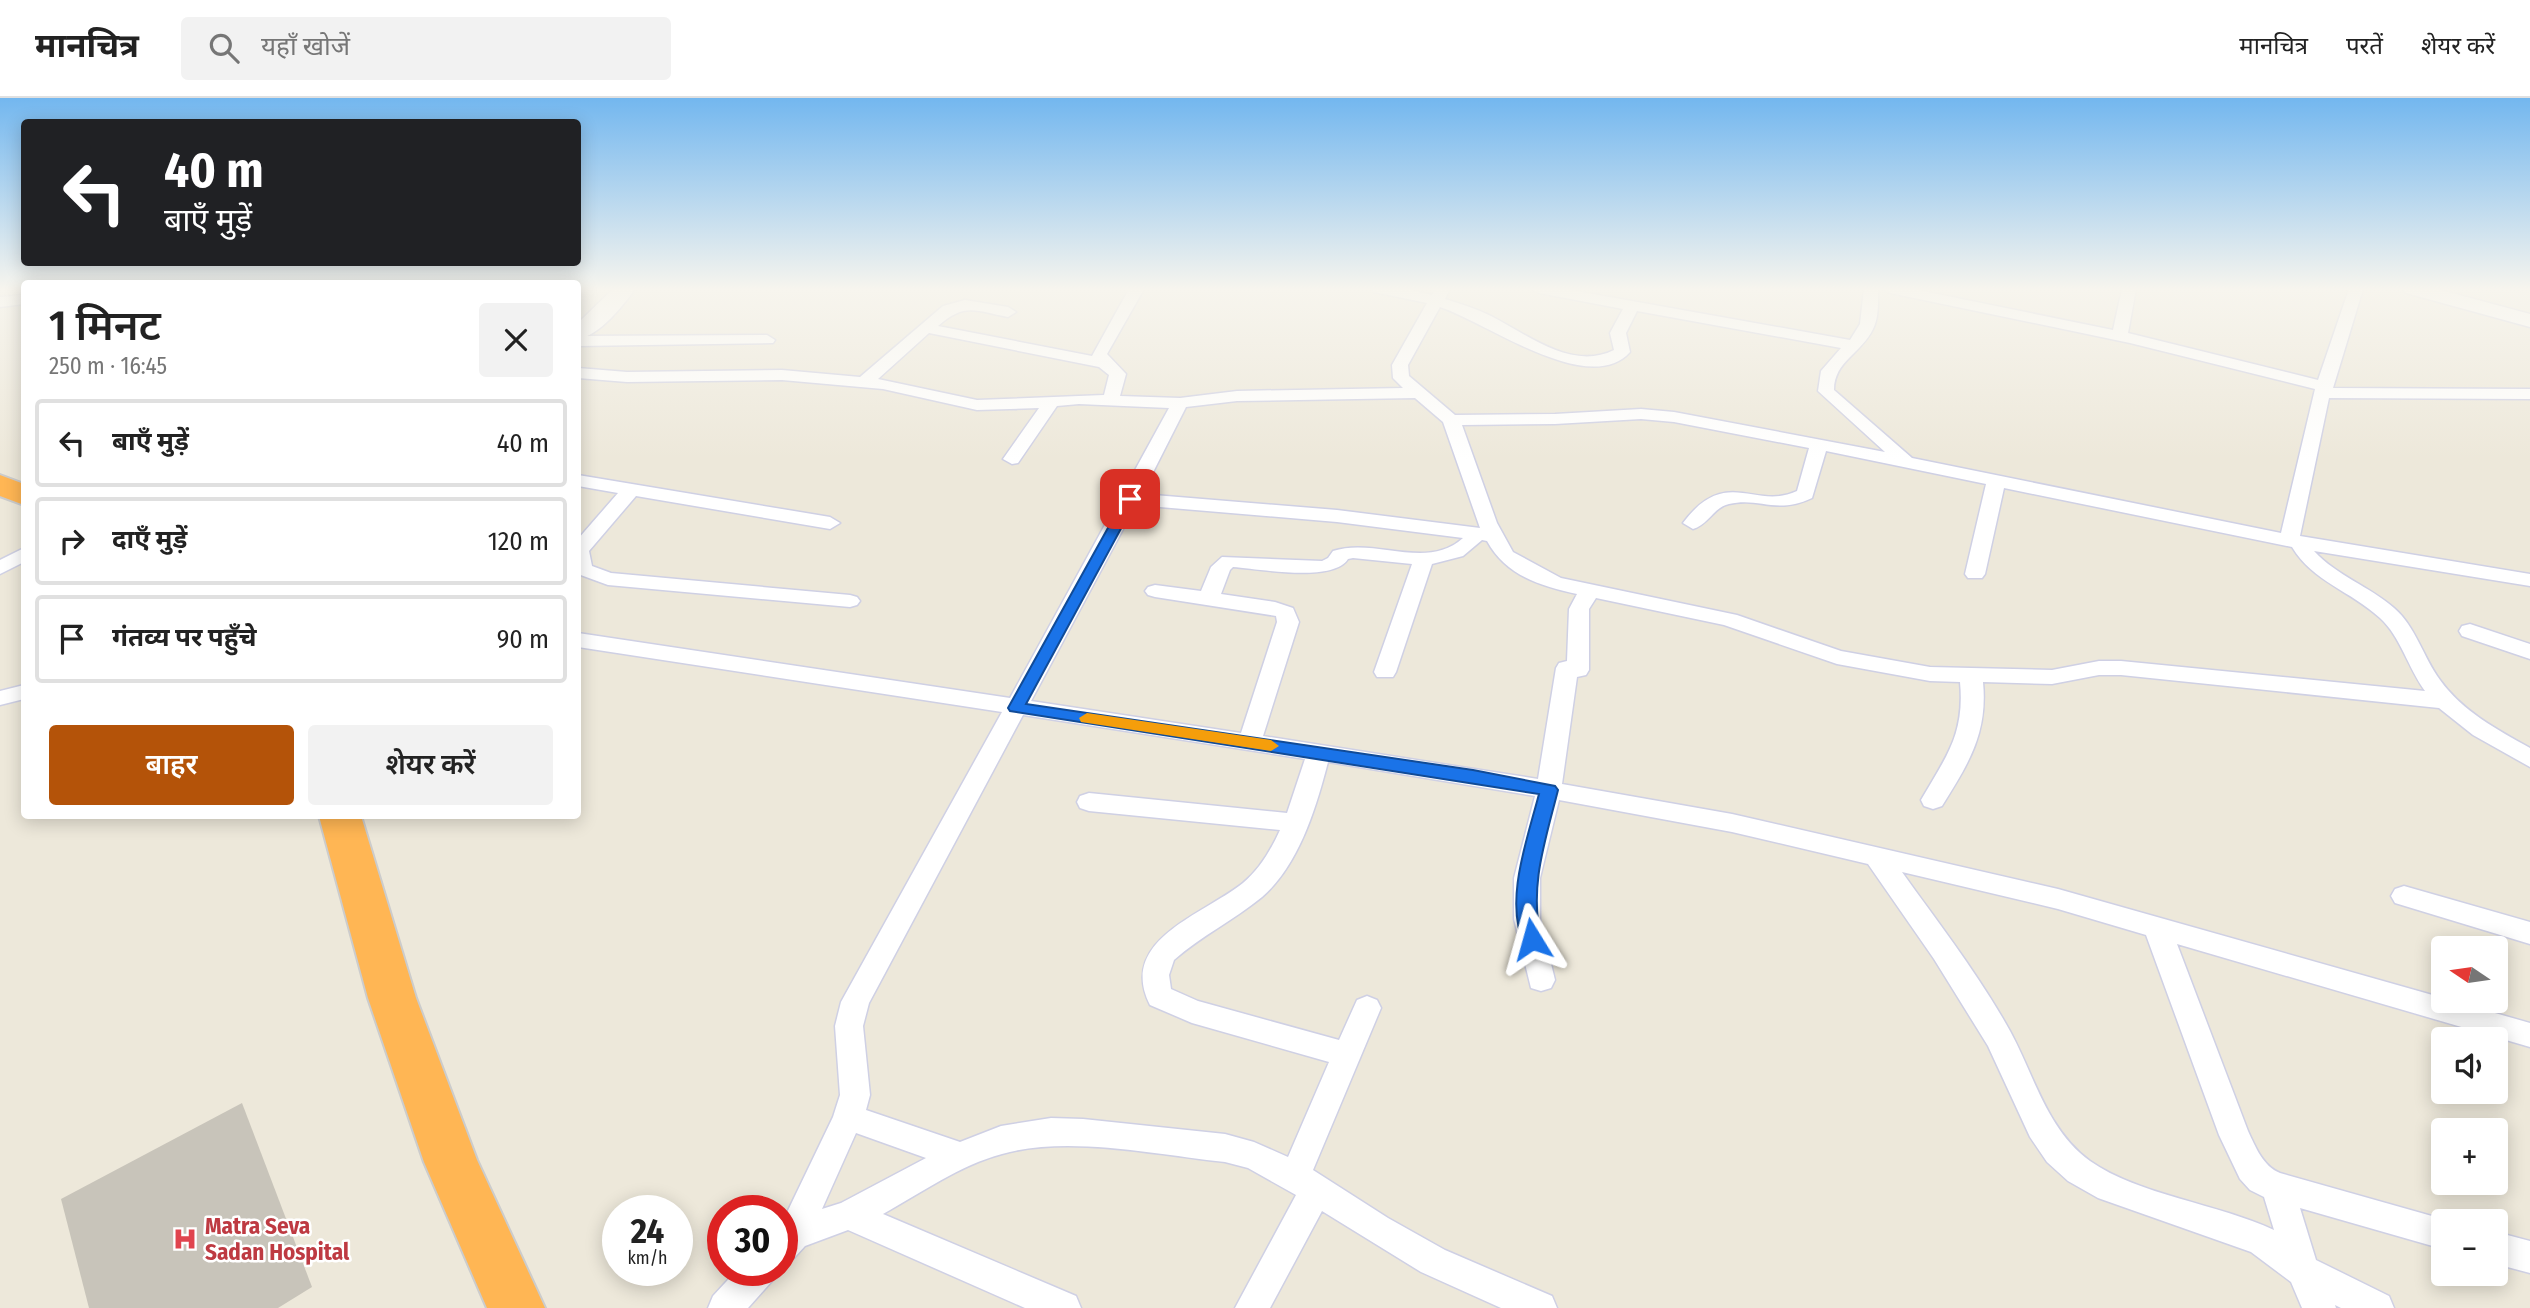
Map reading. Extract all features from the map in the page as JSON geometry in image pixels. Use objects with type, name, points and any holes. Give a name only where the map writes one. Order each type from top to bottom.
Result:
[{"type":"highway","points":[[0,484],[21,494]]},
{"type":"highway","points":[[341,819],[392,998],[442,1137],[516,1308]]},
{"type":"street","points":[[864,383],[906,345]]},
{"type":"street","points":[[1015,345],[1104,363]]},
{"type":"street","points":[[1103,345],[1099,354],[1104,363],[1118,374],[1111,399]]},
{"type":"street","points":[[1410,345],[1399,365],[1401,378],[1451,420],[1486,535],[1505,556],[1555,583],[1730,620],[1837,657],[1930,674],[2052,677],[2099,668],[2121,668],[2447,701]]},
{"type":"street","points":[[1534,345],[1580,363],[1611,361],[1622,352],[1621,345]]},
{"type":"street","points":[[1852,345],[1833,364],[1825,382],[1826,391],[1908,463]]},
{"type":"street","points":[[2156,345],[2323,390],[2530,394]]},
{"type":"street","points":[[2338,345],[2323,390],[2294,541],[2311,563],[2388,613],[2400,628],[2416,662],[2438,693],[2460,713],[2530,759]]},
{"type":"street","points":[[581,373],[627,377],[782,375],[921,391],[977,405],[1002,406],[1111,399],[1180,403],[1237,396],[1418,393]]},
{"type":"street","points":[[1013,459],[1052,401]]},
{"type":"street","points":[[798,1220],[848,1117],[855,1095],[849,1026],[855,1002],[1180,403]]},
{"type":"street","points":[[1451,420],[1555,419],[1641,414],[1819,444],[2294,541],[2530,580]]},
{"type":"street","points":[[1693,523],[1716,501],[1726,498],[1782,503],[1794,501],[1805,494],[1819,444]]},
{"type":"street","points":[[1975,574],[1996,481]]},
{"type":"street","points":[[581,482],[830,523]]},
{"type":"street","points":[[581,548],[629,491]]},
{"type":"street","points":[[1130,499],[1337,516],[1486,535]]},
{"type":"street","points":[[1209,598],[1221,567],[1229,561],[1325,567],[1336,562],[1340,555],[1357,552],[1424,559],[1457,552],[1486,535]]},
{"type":"street","points":[[0,568],[21,556]]},
{"type":"street","points":[[1385,672],[1424,559]]},
{"type":"street","points":[[581,563],[582,569],[608,579],[850,601]]},
{"type":"street","points":[[1541,980],[1527,919],[1527,878],[1549,790],[1573,669],[1579,610],[1590,590]]},
{"type":"street","points":[[1155,591],[1275,608],[1286,613],[1288,622],[1249,743]]},
{"type":"street","points":[[2470,631],[2530,652]]},
{"type":"street","points":[[581,640],[1318,753],[1732,822],[2058,899],[2530,1035]]},
{"type":"street","points":[[1933,800],[1966,747],[1974,719],[1970,675]]},
{"type":"street","points":[[0,698],[21,693]]},
{"type":"street","points":[[1318,753],[1306,800],[1263,881],[1159,958],[1153,981],[1160,996],[1192,1011],[1347,1055]]},
{"type":"street","points":[[1089,802],[1295,823]]},
{"type":"street","points":[[1877,857],[1931,931],[1999,1039],[2041,1127],[2058,1152],[2079,1171],[2109,1188],[2165,1210],[2261,1240],[2303,1271],[2377,1308]]},
{"type":"street","points":[[2404,896],[2530,933]]},
{"type":"street","points":[[2157,928],[2234,1135],[2251,1169],[2261,1180],[2277,1187],[2431,1230]]},
{"type":"street","points":[[1252,1308],[1306,1183],[1347,1055],[1367,1008]]},
{"type":"street","points":[[848,1117],[960,1156]]},
{"type":"street","points":[[798,1236],[849,1215],[960,1156],[1001,1140],[1051,1132],[1083,1133],[1225,1148],[1254,1156],[1306,1183],[1433,1261],[1540,1308]]},
{"type":"street","points":[[2277,1187],[2303,1271],[2319,1308]]},
{"type":"street","points":[[849,1215],[1064,1308]]},
{"type":"street","points":[[2508,1251],[2530,1257]]},
{"type":"street","points":[[725,1308],[745,1286]]},
{"type":"building","points":[[242,1103],[312,1287],[278,1308],[89,1308],[61,1199]]},
{"type":"slow traffic","points":[[1087,718],[1271,746]]},
{"type":"place","name":"Matra Seva Sadan Hospital","points":[[185,1239]]},
{"type":"route","points":[[1130,499],[1016,708],[1473,776],[1549,790],[1527,878],[1527,919],[1532,939]]}]
